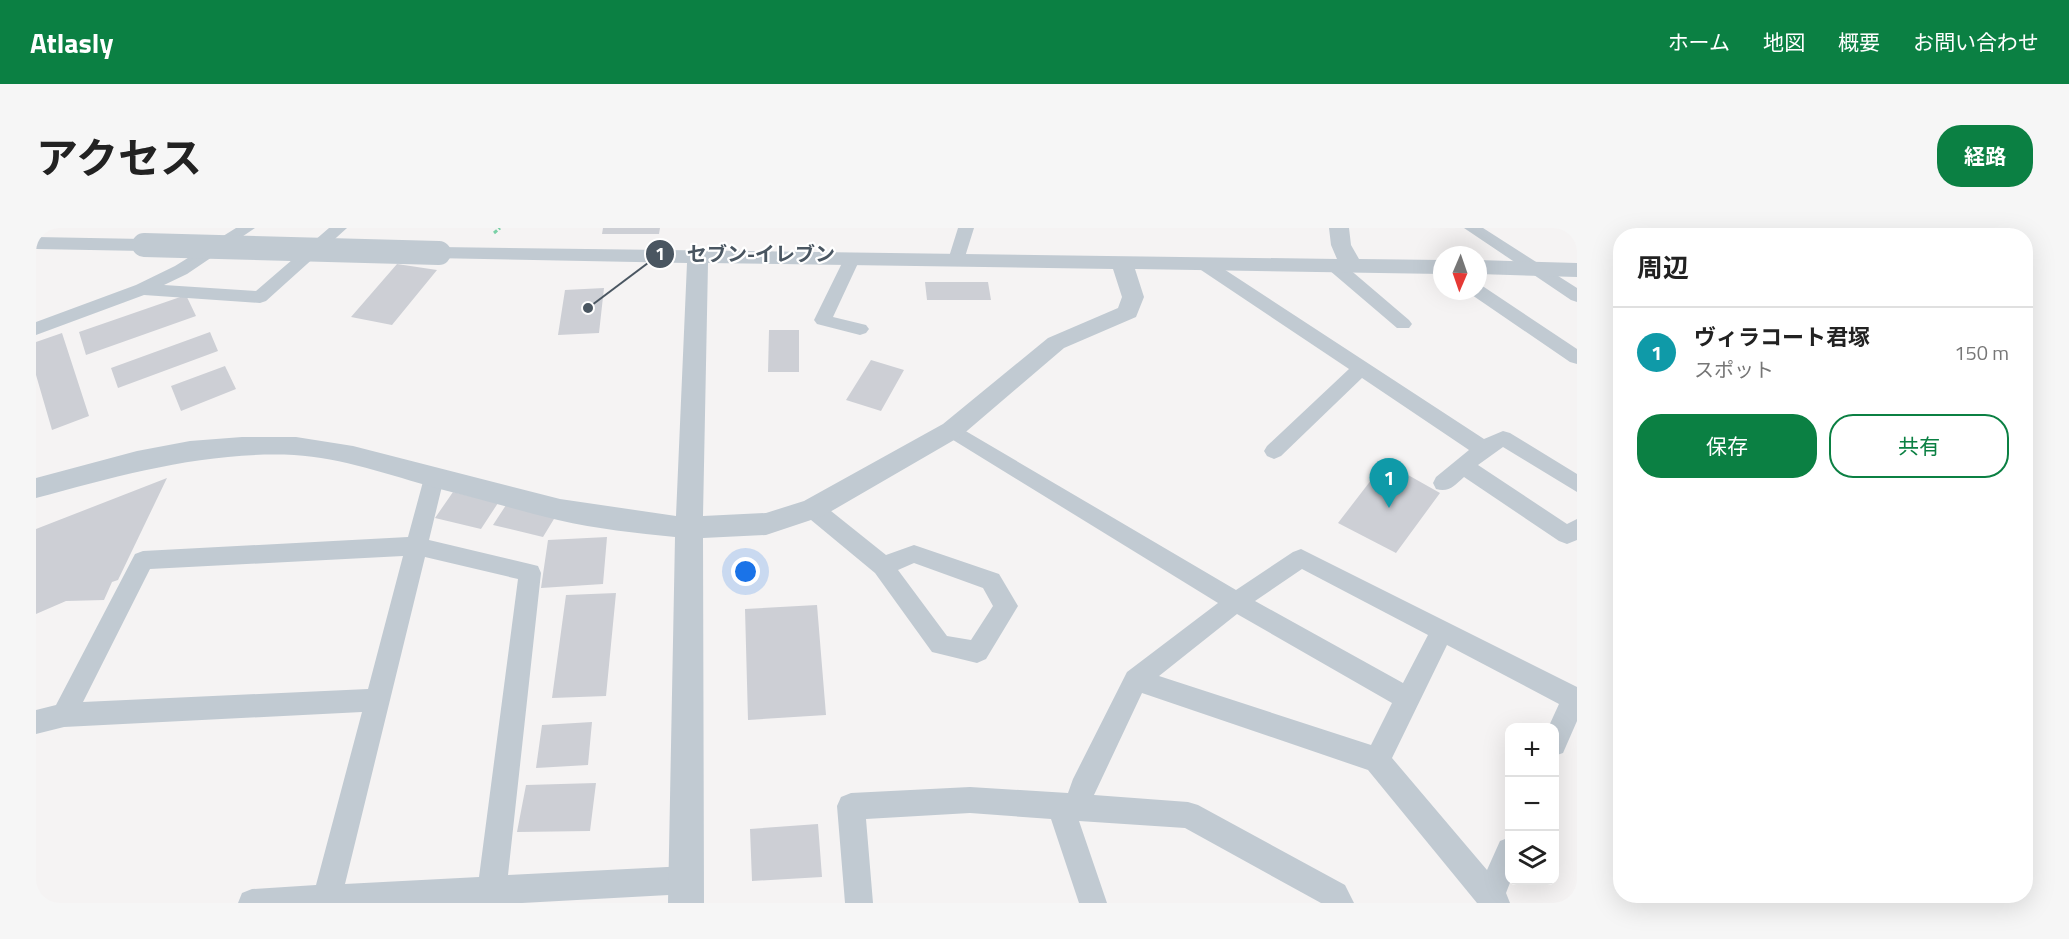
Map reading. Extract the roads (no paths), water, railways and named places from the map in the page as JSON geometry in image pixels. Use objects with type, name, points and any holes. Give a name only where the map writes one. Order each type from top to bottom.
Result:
[{"type":"street","points":[[36,329],[142,289],[181,270],[247,228]]},
{"type":"street","points":[[142,289],[260,297],[339,228]]},
{"type":"street","points":[[956,260],[966,228]]},
{"type":"street","points":[[1339,228],[1344,266],[1403,324]]},
{"type":"street","points":[[1472,228],[1577,296]]},
{"type":"street","points":[[1571,228],[1577,232]]},
{"type":"street","points":[[36,243],[439,253],[1433,267]]},
{"type":"street","points":[[252,903],[326,901],[492,890],[686,891],[689,528],[698,257]]},
{"type":"street","points":[[852,259],[823,320],[860,329]]},
{"type":"street","points":[[36,488],[137,461],[190,451],[242,446],[296,446],[322,449],[560,510],[689,528],[766,524],[813,509],[861,484],[952,430],[1056,343],[1128,312],[1133,297],[1122,262]]},
{"type":"street","points":[[1204,264],[1483,449]]},
{"type":"street","points":[[1487,267],[1577,270]]},
{"type":"street","points":[[1487,297],[1577,358]]},
{"type":"street","points":[[1274,451],[1361,368]]},
{"type":"street","points":[[952,430],[1236,603],[1408,699]]},
{"type":"street","points":[[1443,483],[1483,449],[1503,438],[1577,484]]},
{"type":"street","points":[[1483,449],[1464,466],[1567,535],[1577,528]]},
{"type":"street","points":[[326,901],[434,478]]},
{"type":"street","points":[[813,509],[883,566],[940,645],[977,652],[1006,606],[991,581],[914,554],[883,566]]},
{"type":"street","points":[[64,715],[143,560],[416,546],[530,573],[492,890]]},
{"type":"street","points":[[1093,903],[1066,827],[1071,807],[1136,680],[1236,603],[1301,558],[1575,699],[1559,733]]},
{"type":"street","points":[[1377,760],[1442,630]]},
{"type":"street","points":[[1136,680],[1377,760],[1493,900]]},
{"type":"street","points":[[36,722],[64,715],[376,700]]},
{"type":"street","points":[[859,903],[851,806],[970,800],[1188,814],[1335,896],[1340,903]]},
{"type":"street","points":[[1493,900],[1505,863]]},
{"type":"place","name":"セブン-イレブン","points":[[588,308]]},
{"type":"place","name":"ヴィラコート君塚","points":[[1389,508]]}]
